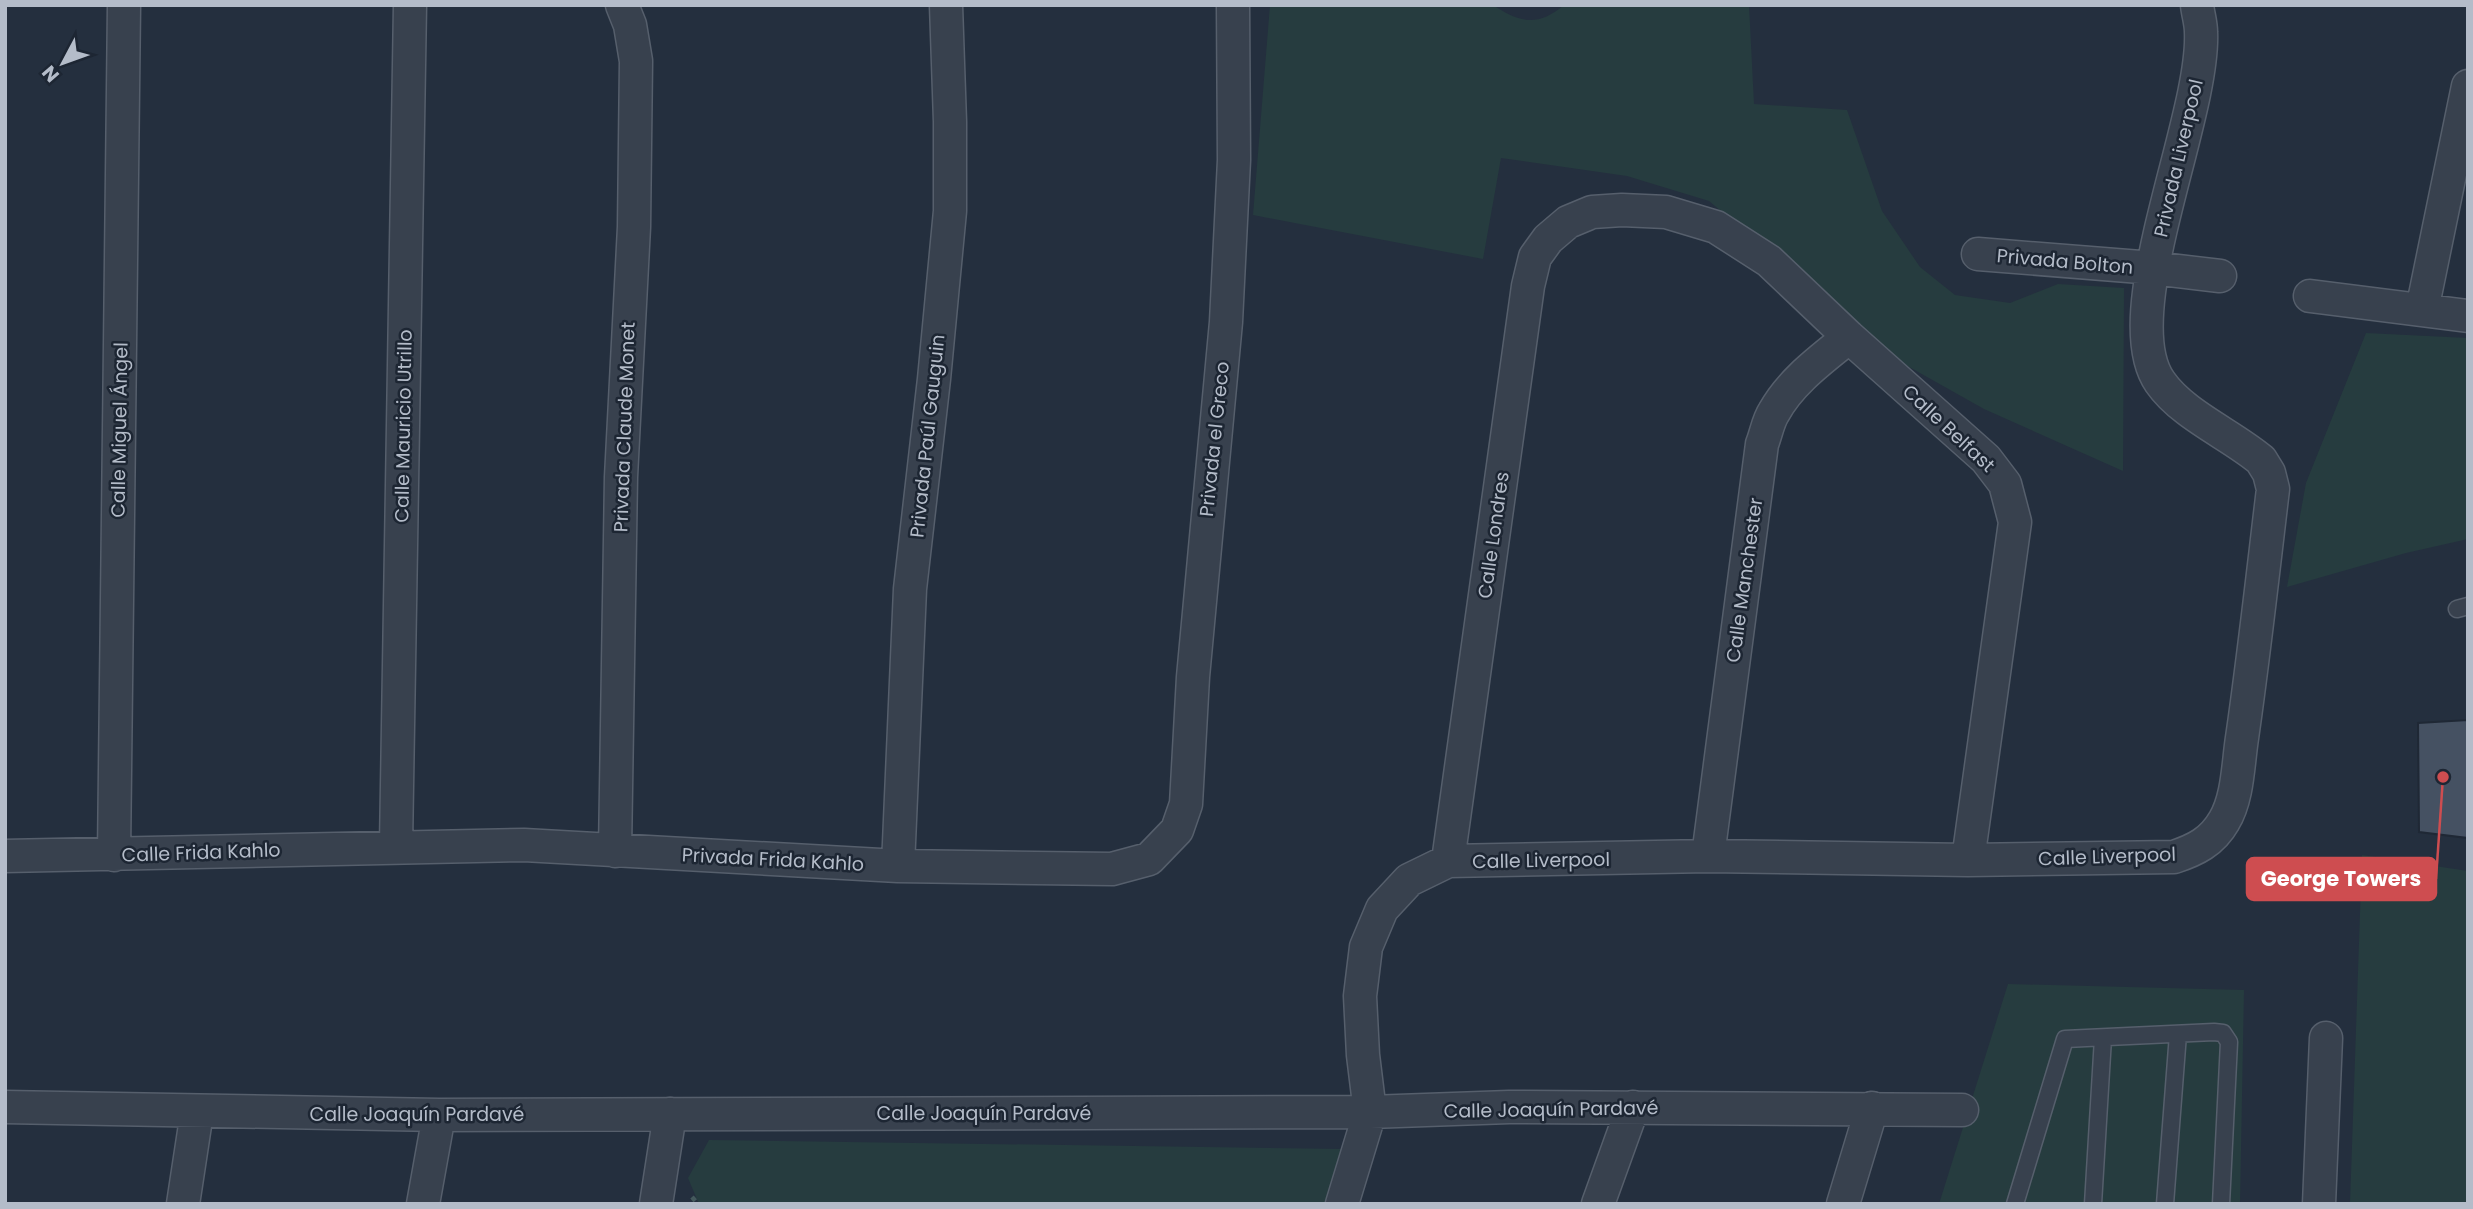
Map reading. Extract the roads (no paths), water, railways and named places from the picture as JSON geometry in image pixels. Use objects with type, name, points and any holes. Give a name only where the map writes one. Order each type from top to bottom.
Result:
[{"type":"street","name":"Calle Miguel Ángel","points":[[114,855],[124,5]]},
{"type":"street","name":"Calle Mauricio Utrillo","points":[[396,846],[410,5]]},
{"type":"street","name":"Privada Claude Monet","points":[[615,851],[621,477],[634,227],[636,61],[630,25],[622,5]]},
{"type":"street","name":"Privada Paúl Gauguin","points":[[898,866],[910,589],[950,211],[946,5]]},
{"type":"street","name":"Privada el Greco","points":[[1149,859],[1177,830],[1186,804],[1196,638],[1226,322],[1234,160],[1233,5]]},
{"type":"street","name":"Privada Liverpool","points":[[2153,268],[2195,93],[2201,32],[2197,5]]},
{"type":"street","points":[[2422,310],[2468,86]]},
{"type":"street","name":"Calle Belfast","points":[[1568,222],[1592,212],[1622,209],[1665,212],[1716,227],[1769,261],[1849,337],[1986,459],[2005,484],[2015,522],[1968,860]]},
{"type":"street","name":"Calle Londres","points":[[1448,861],[1528,286],[1535,257],[1548,239],[1568,222]]},
{"type":"street","name":"Privada Bolton","points":[[1978,254],[2220,276]]},
{"type":"street","name":"Calle Liverpool","points":[[1448,861],[1708,856],[1968,860],[2174,857],[2199,848],[2215,834],[2225,820],[2232,798],[2251,678],[2273,489],[2269,473],[2261,460],[2176,401],[2159,381],[2149,359],[2145,334],[2153,268]]},
{"type":"street","points":[[2310,296],[2468,316]]},
{"type":"street","name":"Calle Manchester","points":[[1708,856],[1762,444],[1773,413],[1789,390],[1849,337]]},
{"type":"street","name":"Privada Frida Kahlo","points":[[396,846],[524,845],[898,866],[1112,869],[1149,859]]},
{"type":"street","name":"Calle Frida Kahlo","points":[[5,856],[396,846]]},
{"type":"street","points":[[1342,1204],[1370,1112],[1360,996],[1366,947],[1382,909],[1409,880],[1448,861]]},
{"type":"street","points":[[2319,1204],[2326,1038]]},
{"type":"street","name":"Calle Joaquín Pardavé","points":[[5,1107],[439,1115],[1370,1112],[1509,1107],[1962,1110]]},
{"type":"street","points":[[1598,1204],[1633,1107]]},
{"type":"street","points":[[1843,1204],[1872,1108]]},
{"type":"street","points":[[183,1204],[197,1112]]},
{"type":"street","points":[[656,1204],[670,1114]]},
{"type":"street","points":[[424,1204],[439,1115]]},
{"type":"lane","points":[[2015,1204],[2066,1039],[2214,1032],[2223,1033],[2229,1042],[2221,1204]]},
{"type":"lane","points":[[2165,1204],[2179,1034]]},
{"type":"lane","points":[[2093,1204],[2103,1038]]},
{"type":"place","name":"George Towers","points":[[2443,777]]}]
